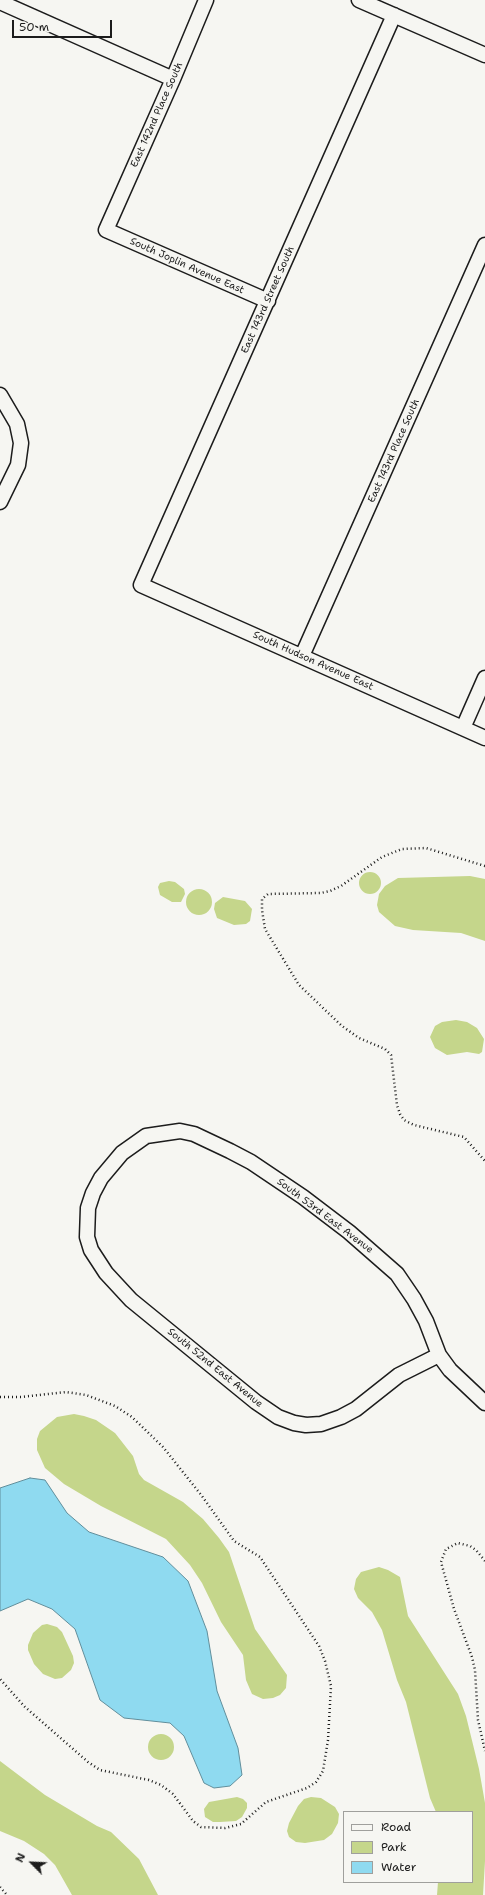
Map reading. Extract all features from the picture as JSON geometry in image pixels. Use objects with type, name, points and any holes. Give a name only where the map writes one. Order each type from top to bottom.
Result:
[{"type":"street","name":"East 142nd Place South","points":[[106,230],[173,79],[206,0]]},
{"type":"street","points":[[359,0],[485,55]]},
{"type":"street","points":[[0,2],[173,79]]},
{"type":"street","name":"East 143rd Street South","points":[[141,585],[394,15]]},
{"type":"street","name":"South Joplin Avenue East","points":[[106,230],[268,301]]},
{"type":"street","name":"East 143rd Place South","points":[[302,656],[485,245]]},
{"type":"street","points":[[0,395],[17,424],[21,443],[18,465],[0,502]]},
{"type":"street","name":"South Hudson Avenue East","points":[[141,585],[485,738]]},
{"type":"street","points":[[463,728],[485,678]]},
{"type":"street","name":"South 53rd East Avenue","points":[[110,1167],[122,1153],[146,1136],[180,1131],[209,1141],[250,1162],[303,1198],[349,1232],[397,1274],[414,1299],[426,1321],[439,1355],[450,1370],[485,1403]]},
{"type":"street","name":"South 52nd East Avenue","points":[[110,1167],[93,1193],[86,1222],[87,1237],[91,1250],[99,1265],[131,1300],[267,1411],[294,1423],[321,1424],[329,1422],[356,1409],[386,1383],[405,1371],[439,1355]]},
{"type":"path","points":[[485,866],[426,848],[402,849],[382,856],[341,886],[330,891],[321,893],[268,894],[262,899],[265,929],[283,961],[300,985],[353,1035],[385,1049],[391,1054],[397,1105],[400,1114],[407,1123],[464,1137],[485,1161]]},
{"type":"path","points":[[0,1397],[21,1397],[66,1392],[86,1394],[115,1406],[132,1417],[163,1447],[202,1496],[234,1541],[260,1557],[319,1646],[325,1661],[331,1686],[326,1758],[323,1771],[316,1782],[307,1788],[266,1802],[241,1824],[225,1828],[201,1827],[193,1821],[173,1794],[161,1785],[149,1780],[100,1770],[88,1762],[25,1707],[0,1679]]},
{"type":"path","points":[[485,1561],[476,1550],[458,1543],[446,1549],[441,1562],[454,1608],[473,1664],[478,1720],[485,1751]]},
{"type":"path","points":[[0,1887],[7,1895]]},
{"type":"green space","points":[[370,872],[378,875],[381,883],[378,891],[370,894],[362,891],[359,883],[362,875]]},
{"type":"green space","points":[[470,876],[485,879],[485,941],[461,933],[413,930],[395,926],[379,912],[377,905],[379,894],[385,886],[398,878]]},
{"type":"green space","points":[[169,881],[175,882],[184,889],[185,894],[181,902],[172,902],[160,895],[158,887],[160,883]]},
{"type":"green space","points":[[199,889],[208,893],[212,902],[208,911],[199,915],[190,911],[186,902],[190,893]]},
{"type":"green space","points":[[223,897],[245,901],[252,909],[250,921],[246,924],[234,925],[217,918],[214,909],[215,903]]},
{"type":"green space","points":[[456,1020],[467,1022],[477,1028],[484,1039],[482,1052],[479,1054],[467,1052],[447,1055],[435,1048],[430,1037],[435,1026],[442,1022]]},
{"type":"green space","points":[[74,1414],[96,1420],[115,1433],[133,1456],[139,1474],[144,1480],[183,1502],[203,1519],[219,1538],[229,1552],[255,1629],[287,1675],[286,1688],[280,1695],[273,1698],[263,1699],[252,1694],[246,1680],[243,1655],[221,1622],[202,1583],[190,1565],[166,1539],[101,1506],[64,1484],[45,1468],[37,1450],[37,1439],[40,1431],[57,1417]]},
{"type":"green space","points":[[379,1567],[400,1577],[408,1616],[458,1694],[466,1716],[479,1769],[485,1803],[485,1861],[483,1895],[437,1895],[438,1883],[473,1883],[473,1811],[436,1811],[430,1798],[406,1702],[397,1680],[382,1630],[372,1612],[358,1598],[354,1589],[356,1579],[361,1572]]},
{"type":"green space","points":[[47,1624],[57,1627],[62,1632],[73,1656],[74,1663],[71,1670],[62,1678],[55,1679],[43,1674],[34,1664],[28,1650],[28,1645],[33,1633],[42,1625]]},
{"type":"green space","points":[[161,1734],[171,1737],[174,1747],[171,1757],[161,1760],[151,1757],[148,1747],[151,1737]]},
{"type":"green space","points":[[0,1761],[45,1795],[97,1826],[111,1832],[139,1859],[158,1895],[72,1895],[55,1865],[44,1854],[24,1841],[0,1831]]},
{"type":"green space","points":[[237,1797],[243,1799],[247,1803],[247,1808],[242,1817],[236,1821],[213,1822],[205,1817],[204,1809],[209,1802]]},
{"type":"green space","points":[[311,1797],[321,1798],[335,1807],[339,1814],[338,1823],[332,1834],[324,1840],[305,1843],[296,1842],[289,1837],[287,1831],[289,1823],[298,1806],[304,1799]]},
{"type":"water","points":[[30,1478],[45,1480],[67,1513],[89,1532],[163,1557],[188,1581],[207,1631],[217,1691],[238,1748],[242,1775],[230,1786],[214,1788],[204,1783],[184,1736],[170,1723],[124,1718],[100,1700],[75,1629],[52,1609],[28,1599],[0,1611],[0,1488]]}]
